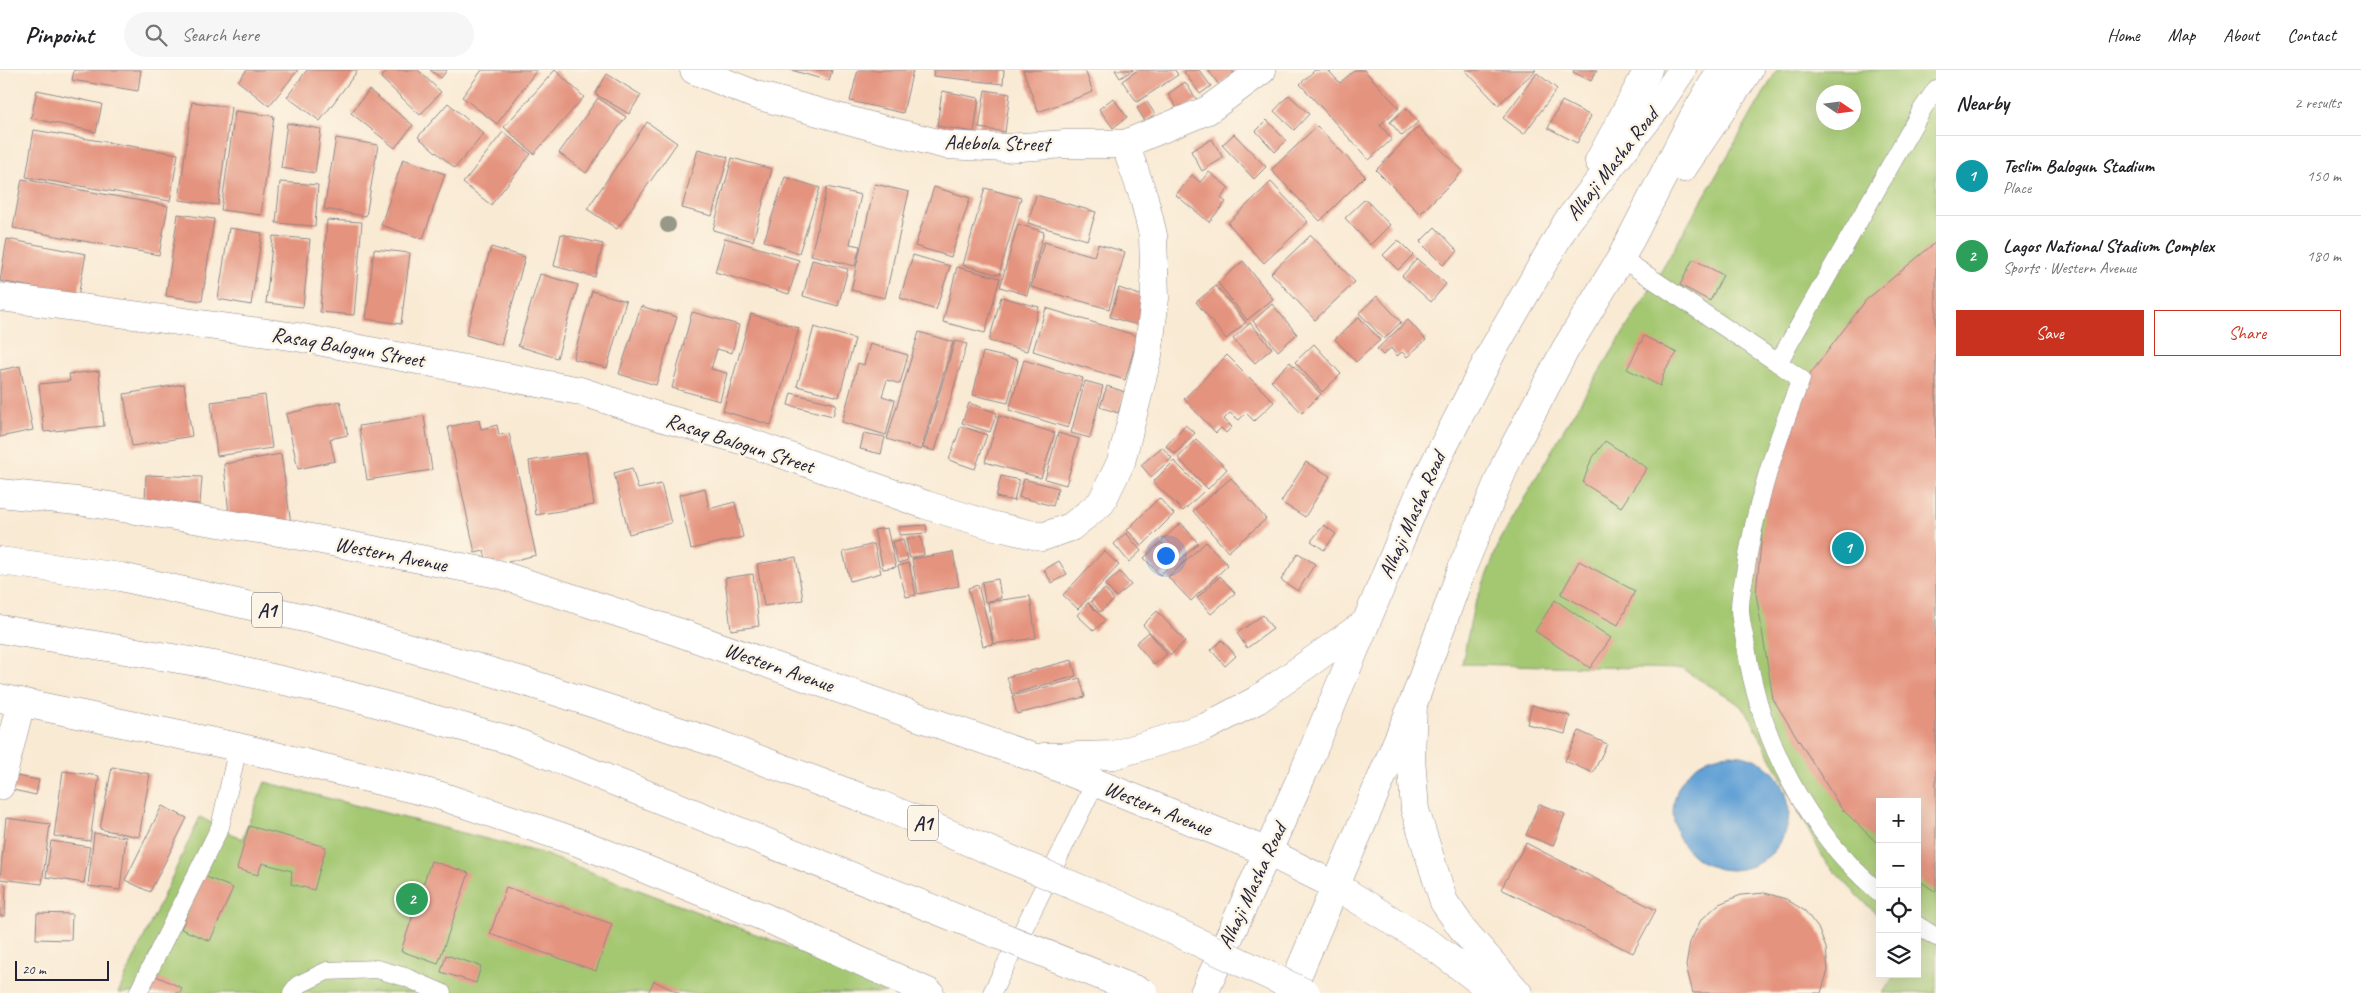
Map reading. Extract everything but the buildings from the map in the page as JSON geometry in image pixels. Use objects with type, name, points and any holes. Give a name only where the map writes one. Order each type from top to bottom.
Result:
[{"type":"main road","name":"Adebola Street","points":[[694,70],[756,95],[946,145],[1006,148],[1066,144],[1125,144],[1208,110],[1262,70]]},
{"type":"main road","points":[[1567,222],[1648,70]]},
{"type":"main road","name":"Alhaji Masha Road","points":[[1204,993],[1308,762],[1422,488],[1494,348],[1567,222],[1658,106],[1682,70]]},
{"type":"main road","name":"Alhaji Masha Road","points":[[1290,993],[1413,704],[1463,566],[1508,458],[1565,350],[1621,258],[1694,116],[1721,70]]},
{"type":"main road","points":[[1621,258],[1750,70]]},
{"type":"main road","name":"Rasaq Balogun Street","points":[[0,297],[297,337],[580,391],[660,417],[745,441],[926,505],[990,525],[1042,537],[1071,526],[1101,503],[1121,462],[1148,355],[1155,298],[1153,235],[1144,198],[1125,144]]},
{"type":"main road","name":"Western Avenue","points":[[0,493],[76,501],[285,533],[498,574],[678,632],[1032,757],[1268,852],[1336,886],[1432,946],[1492,991]]},
{"type":"main road","name":"A1","points":[[0,561],[121,578],[318,621],[529,683],[710,741],[881,805],[1117,904],[1306,993]]},
{"type":"main road","points":[[1032,757],[1114,756],[1206,727],[1257,700],[1364,624]]},
{"type":"main road","points":[[0,629],[233,669],[351,696],[513,742],[1144,993]]},
{"type":"main road","points":[[0,786],[10,700],[238,747],[438,795],[580,843],[764,917],[930,993]]},
{"type":"main road","points":[[1413,704],[1411,757],[1415,810],[1444,902],[1464,931],[1518,993]]},
{"type":"lane","points":[[1778,363],[1923,108],[1936,89]]},
{"type":"lane","points":[[1621,258],[1801,379],[1778,439],[1753,524],[1740,608],[1751,683],[1778,761],[1816,824],[1861,877],[1876,890]]},
{"type":"lane","points":[[138,993],[220,827],[238,747]]},
{"type":"lane","points":[[992,993],[1095,783]]},
{"type":"lane","points":[[1921,927],[1936,937]]},
{"type":"lane","points":[[292,993],[298,985],[327,971],[376,969],[405,976],[442,993]]},
{"type":"green space","points":[[1777,70],[1936,70],[1936,993],[1883,993],[1892,978],[1921,978],[1921,798],[1876,798],[1876,914],[1826,863],[1746,710],[1727,696],[1682,669],[1462,664],[1473,610],[1500,541],[1564,429],[1656,280]]},
{"type":"green space","points":[[265,782],[541,853],[782,944],[887,993],[118,993],[200,817],[242,839]]},
{"type":"water","points":[[1731,754],[1753,759],[1772,771],[1784,790],[1789,812],[1784,834],[1772,853],[1753,865],[1731,870],[1709,865],[1690,853],[1678,834],[1673,812],[1678,790],[1690,771],[1709,759]]},
{"type":"place","name":"Teslim Balogun Stadium","points":[[1848,548]]},
{"type":"place","name":"Lagos National Stadium Complex","points":[[412,899]]}]
